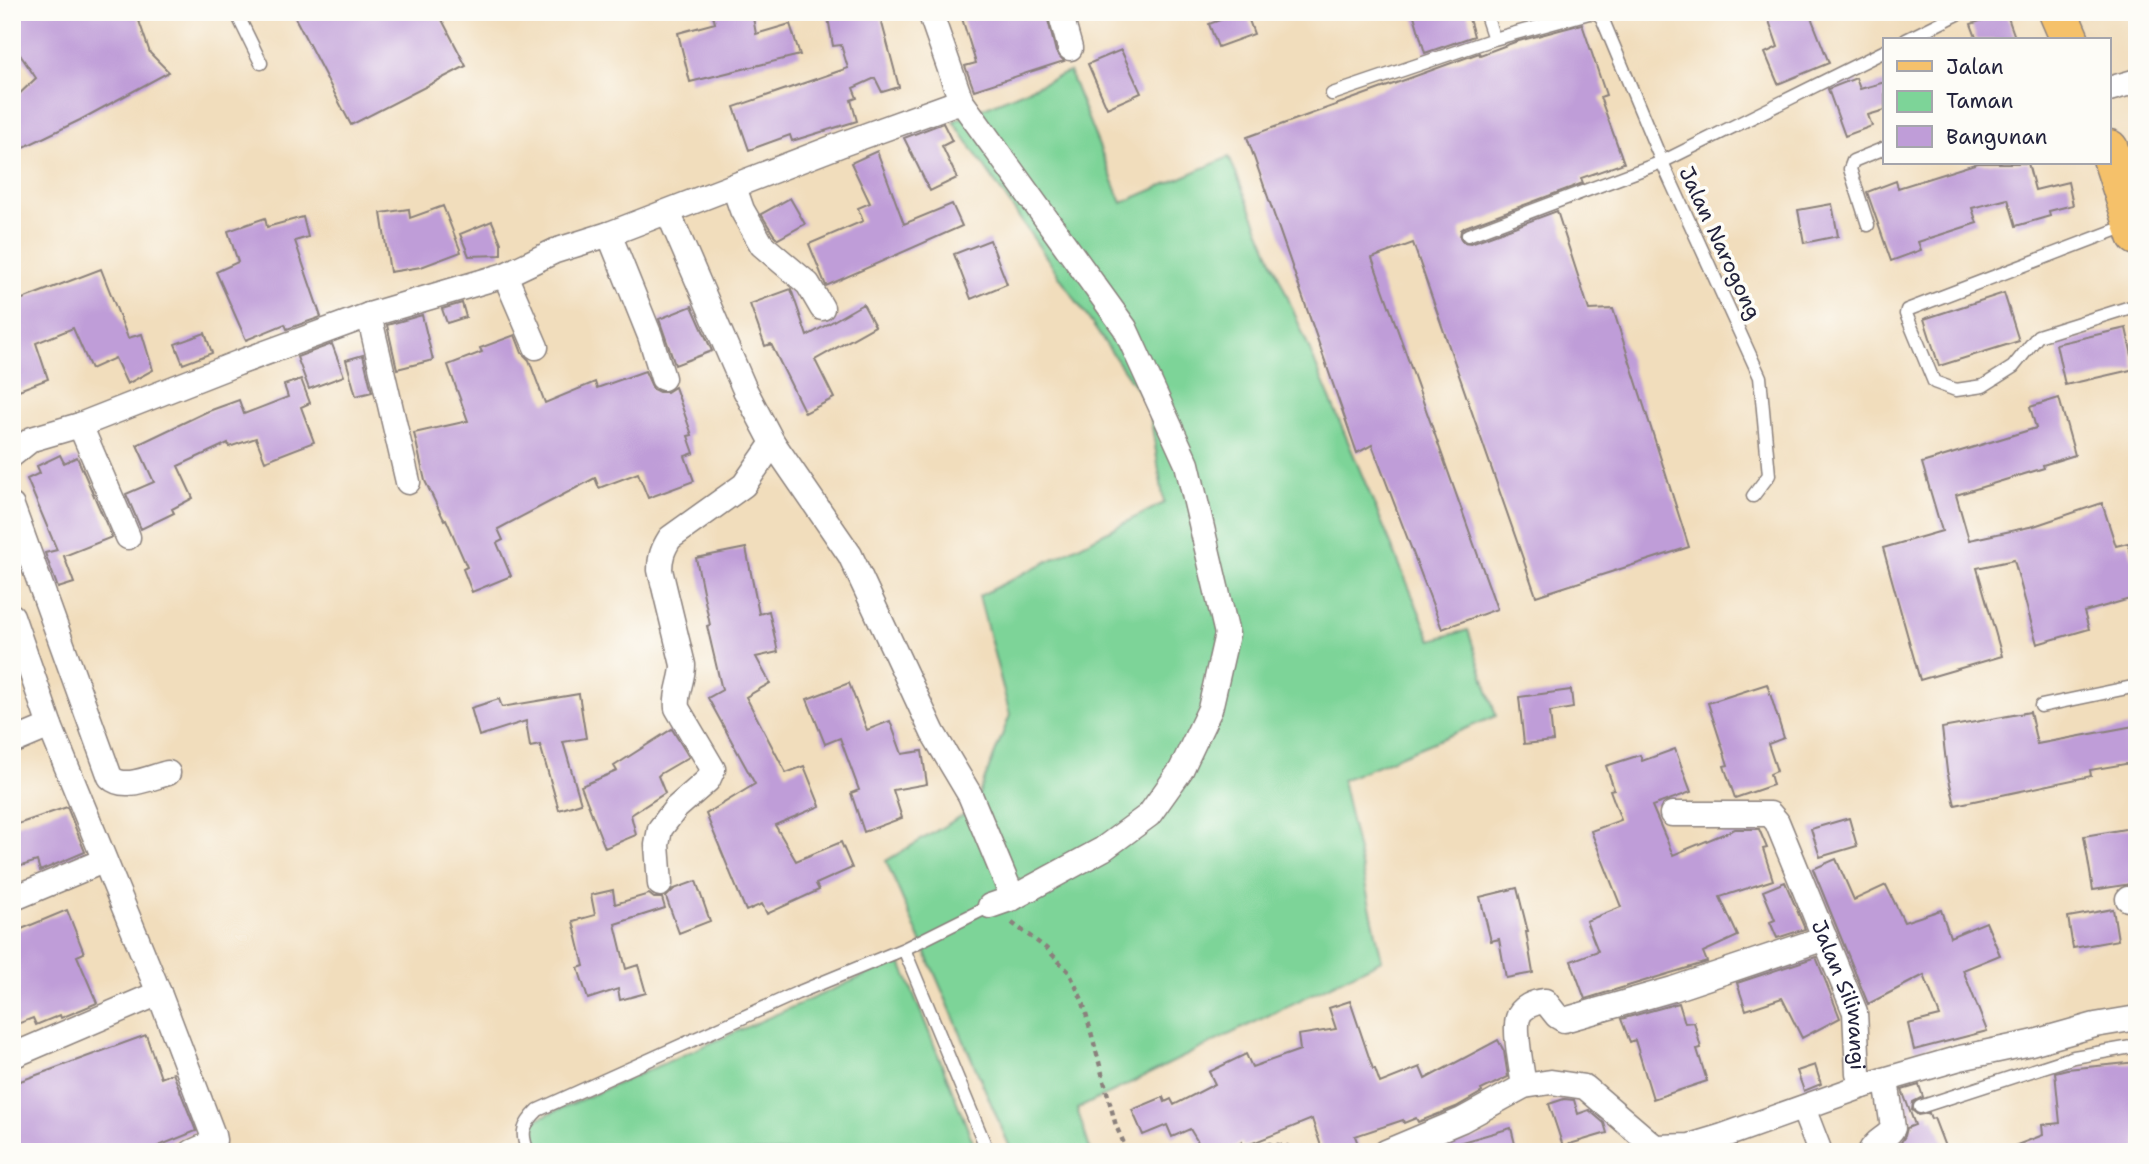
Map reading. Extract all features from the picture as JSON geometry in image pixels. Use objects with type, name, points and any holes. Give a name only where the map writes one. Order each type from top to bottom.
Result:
[{"type":"main road","points":[[2058,12],[2069,38]]},
{"type":"main road","points":[[2110,152],[2135,229]]},
{"type":"street","points":[[668,212],[745,390],[773,443],[850,555],[933,733],[970,795],[1002,902],[1103,849],[1149,815],[1181,770],[1210,709],[1227,634],[1187,464],[1125,328],[961,101],[930,12]]},
{"type":"street","points":[[1060,12],[1070,48]]},
{"type":"street","points":[[2110,89],[2137,81]]},
{"type":"street","points":[[12,455],[32,439],[80,425],[369,315],[505,275],[555,251],[609,234],[961,101]]},
{"type":"street","points":[[734,187],[742,210],[762,245],[808,284],[822,308]]},
{"type":"street","points":[[609,234],[646,326],[663,378]]},
{"type":"street","points":[[505,275],[536,347]]},
{"type":"street","points":[[369,315],[408,482]]},
{"type":"street","points":[[80,425],[128,537]]},
{"type":"street","points":[[660,884],[657,845],[660,830],[676,807],[708,780],[713,769],[677,708],[676,699],[683,665],[660,570],[660,559],[670,538],[744,485],[773,443]]},
{"type":"street","points":[[12,506],[110,778],[124,785],[168,773]]},
{"type":"street","points":[[12,616],[50,726],[214,1135],[210,1144],[192,1152]]},
{"type":"street","points":[[12,742],[50,726]]},
{"type":"street","name":"Jalan Siliwangi","points":[[1672,814],[1770,814],[1777,822],[1855,1012],[1858,1073],[1875,1083],[1960,1058],[2095,1025],[2137,1018]]},
{"type":"street","points":[[12,899],[103,861]]},
{"type":"street","points":[[1524,1086],[1517,1022],[1527,1006],[1545,1001],[1556,1016],[1564,1020],[1683,986],[1825,938]]},
{"type":"street","points":[[12,1056],[159,993]]},
{"type":"street","points":[[1387,1152],[1462,1121],[1524,1086],[1550,1082],[1585,1087],[1655,1147],[1690,1146],[1875,1083],[1893,1128],[1888,1135],[1879,1139],[1870,1152]]},
{"type":"street","points":[[1802,1108],[1820,1152]]},
{"type":"lane","points":[[236,12],[261,63]]},
{"type":"lane","points":[[1486,12],[1494,39]]},
{"type":"lane","points":[[1910,38],[1962,12]]},
{"type":"lane","points":[[1332,94],[1494,39],[1589,13],[1597,13],[1602,18],[1662,162],[1468,234]]},
{"type":"lane","name":"Jalan Narogong","points":[[1753,496],[1769,475],[1760,377],[1662,162],[1883,52]]},
{"type":"lane","points":[[1868,225],[1850,169],[1853,161],[1883,149]]},
{"type":"lane","points":[[2135,229],[1907,310],[1906,314],[1934,382],[1956,390],[1983,386],[2013,367],[2038,336],[2137,305]]},
{"type":"lane","points":[[2041,706],[2137,685]]},
{"type":"lane","points":[[528,1152],[523,1139],[525,1122],[538,1110],[797,992],[904,950],[1002,902]]},
{"type":"lane","points":[[904,950],[988,1152]]},
{"type":"lane","points":[[1920,1107],[2074,1057],[2137,1046]]},
{"type":"path","points":[[1002,902],[1069,972],[1083,1002],[1116,1126],[1128,1152]]},
{"type":"path","points":[[1248,1152],[1269,1144],[1287,1146],[1291,1152]]},
{"type":"green space","points":[[1069,72],[1122,203],[1229,157],[1431,640],[1468,630],[1496,716],[1342,780],[1382,960],[1077,1109],[1091,1152],[1012,1152],[886,861],[973,809],[1010,715],[979,596],[1164,503],[1149,407],[953,121]]},
{"type":"green space","points":[[900,960],[977,1152],[542,1152],[530,1122]]},
{"type":"building","points":[[12,12],[136,12],[150,53],[169,72],[12,153],[12,101],[36,78],[12,43]]},
{"type":"building","points":[[292,12],[438,12],[466,66],[351,125]]},
{"type":"building","points":[[752,12],[756,34],[790,24],[800,55],[690,82],[678,33],[715,23],[713,15]]},
{"type":"building","points":[[827,12],[879,12],[899,87],[882,92],[875,78],[853,88],[857,98],[851,100],[857,121],[792,141],[790,135],[749,150],[734,107],[848,68],[841,45],[833,46]]},
{"type":"building","points":[[960,12],[1046,12],[1056,52],[1064,61],[974,90],[965,66],[976,63]]},
{"type":"building","points":[[1246,12],[1254,34],[1218,47],[1209,24]]},
{"type":"building","points":[[1413,12],[1467,12],[1474,36],[1425,53]]},
{"type":"building","points":[[1766,12],[1809,12],[1829,63],[1778,84],[1765,53],[1778,47]]},
{"type":"building","points":[[2006,12],[2015,38],[1976,38],[1971,24]]},
{"type":"building","points":[[1582,24],[1606,95],[1600,97],[1624,163],[1581,178],[1583,183],[1465,227],[1461,230],[1460,237],[1463,242],[1471,243],[1557,211],[1589,310],[1613,309],[1689,547],[1536,596],[1413,243],[1372,258],[1497,609],[1442,629],[1372,445],[1357,453],[1247,137],[1479,53],[1480,55],[1515,42]]},
{"type":"building","points":[[1121,50],[1141,93],[1107,108],[1088,64]]},
{"type":"building","points":[[1856,78],[1860,89],[1883,83],[1883,111],[1868,115],[1872,126],[1845,136],[1828,89]]},
{"type":"building","points":[[943,123],[952,141],[942,146],[957,178],[930,191],[904,138]]},
{"type":"building","points":[[877,151],[904,224],[952,204],[962,226],[826,286],[809,244],[863,221],[858,208],[870,203],[851,163]]},
{"type":"building","points":[[1975,164],[2028,164],[2035,190],[2068,182],[2073,205],[2049,211],[2050,216],[2016,226],[2008,199],[1972,208],[1977,223],[1918,242],[1921,250],[1891,261],[1867,192],[1896,181],[1898,188]]},
{"type":"building","points":[[790,198],[805,224],[778,239],[761,214]]},
{"type":"building","points":[[1832,204],[1838,236],[1804,243],[1798,210]]},
{"type":"building","points":[[443,206],[461,252],[421,267],[390,272],[381,213],[409,209],[410,218]]},
{"type":"building","points":[[303,217],[308,237],[295,241],[321,317],[287,329],[285,324],[246,340],[216,272],[238,262],[228,231],[265,218],[267,227]]},
{"type":"building","points":[[492,221],[501,243],[501,255],[469,256],[460,234]]},
{"type":"building","points":[[990,240],[1007,284],[971,299],[954,254]]},
{"type":"building","points":[[101,269],[128,338],[142,334],[153,370],[127,384],[115,358],[91,369],[73,328],[36,343],[48,379],[19,390],[12,371],[12,303]]},
{"type":"building","points":[[791,289],[807,336],[863,304],[875,326],[815,360],[834,398],[805,413],[771,344],[765,346],[750,304]]},
{"type":"building","points":[[2004,293],[2019,341],[1939,366],[1924,319]]},
{"type":"building","points":[[462,303],[466,317],[447,323],[442,309]]},
{"type":"building","points":[[692,306],[712,351],[675,365],[659,319]]},
{"type":"building","points":[[422,315],[433,360],[397,369],[387,325]]},
{"type":"building","points":[[2126,328],[2135,369],[2065,385],[2056,344]]},
{"type":"building","points":[[205,333],[212,353],[183,364],[175,344]]},
{"type":"building","points":[[515,335],[522,353],[529,360],[545,403],[595,382],[597,388],[645,371],[653,389],[667,392],[675,387],[692,435],[688,436],[694,453],[685,456],[694,481],[648,498],[638,473],[599,488],[595,478],[498,529],[503,540],[497,543],[511,576],[472,592],[463,569],[467,567],[446,519],[444,520],[425,481],[414,433],[468,421],[448,365],[482,352],[480,348]]},
{"type":"building","points":[[332,344],[344,376],[309,389],[297,357]]},
{"type":"building","points":[[363,355],[372,392],[356,396],[346,360]]},
{"type":"building","points":[[301,379],[310,403],[301,407],[314,442],[265,461],[256,438],[229,447],[228,443],[178,466],[193,498],[172,509],[174,513],[141,529],[126,494],[154,482],[137,445],[206,412],[239,400],[244,414],[288,397],[284,385]]},
{"type":"building","points":[[2059,398],[2075,455],[2043,465],[2044,468],[1956,495],[1969,540],[2034,526],[2102,503],[2116,546],[2128,543],[2137,575],[2137,597],[2084,612],[2089,629],[2037,644],[2014,560],[1977,568],[2002,656],[1920,680],[1883,548],[1942,531],[1922,463],[2036,428],[2030,407]]},
{"type":"building","points":[[60,455],[64,463],[77,457],[112,537],[64,556],[74,583],[58,588],[45,553],[57,550],[27,479],[40,473],[37,466]]},
{"type":"building","points":[[746,548],[759,614],[769,611],[778,652],[756,657],[770,683],[746,697],[786,773],[804,766],[820,806],[775,825],[796,861],[841,842],[852,868],[816,884],[819,890],[767,914],[762,904],[746,911],[706,814],[755,784],[708,698],[722,690],[707,626],[710,625],[696,558]]},
{"type":"building","points":[[849,683],[867,730],[890,721],[902,754],[922,751],[927,784],[893,790],[902,818],[864,832],[851,793],[859,790],[840,738],[825,744],[807,699]]},
{"type":"building","points":[[1767,684],[1784,738],[1768,744],[1777,771],[1770,774],[1773,785],[1735,798],[1724,766],[1728,765],[1708,703]]},
{"type":"building","points":[[1571,690],[1573,708],[1550,712],[1553,741],[1524,744],[1519,697]]},
{"type":"building","points":[[579,694],[586,738],[563,742],[581,803],[559,810],[540,745],[530,747],[526,721],[479,736],[471,708],[499,699],[502,707]]},
{"type":"building","points":[[2030,712],[2037,744],[2134,726],[2137,762],[2090,770],[2091,776],[1955,805],[1947,771],[1942,728]]},
{"type":"building","points":[[672,729],[689,757],[658,776],[665,793],[631,815],[636,835],[605,848],[581,786],[617,771],[614,766]]},
{"type":"building","points":[[1675,749],[1691,792],[1652,806],[1673,855],[1735,829],[1759,829],[1767,848],[1763,849],[1773,880],[1720,897],[1738,936],[1703,952],[1707,962],[1585,999],[1571,961],[1598,951],[1586,921],[1621,907],[1591,831],[1621,820],[1610,790],[1614,789],[1606,766],[1640,755],[1642,761]]},
{"type":"building","points":[[67,807],[85,852],[40,871],[37,861],[12,869],[12,826]]},
{"type":"building","points":[[1849,818],[1857,846],[1820,857],[1811,829]]},
{"type":"building","points":[[2137,827],[2137,883],[2093,890],[2084,836]]},
{"type":"building","points":[[1836,859],[1854,900],[1886,885],[1904,922],[1941,910],[1950,937],[1986,922],[2000,955],[1963,970],[1987,1031],[1914,1050],[1908,1024],[1940,1016],[1924,975],[1868,1004],[1813,869]]},
{"type":"building","points":[[696,881],[710,921],[679,933],[666,897],[674,889]]},
{"type":"building","points":[[1785,882],[1805,929],[1777,938],[1770,922],[1775,920],[1763,891]]},
{"type":"building","points":[[1517,888],[1528,932],[1533,973],[1506,978],[1499,939],[1491,941],[1480,897]]},
{"type":"building","points":[[613,890],[615,904],[649,894],[654,898],[662,898],[665,908],[615,924],[626,969],[638,965],[646,993],[620,1000],[618,989],[588,999],[578,968],[584,966],[573,921],[595,915],[591,895]]},
{"type":"building","points":[[2113,909],[2118,940],[2073,948],[2068,917]]},
{"type":"building","points":[[67,910],[84,953],[77,956],[97,1003],[36,1025],[33,1018],[12,1026],[12,933]]},
{"type":"building","points":[[1816,957],[1840,1018],[1802,1038],[1782,998],[1746,1010],[1737,983]]},
{"type":"building","points":[[1350,1001],[1380,1083],[1420,1067],[1425,1079],[1498,1040],[1504,1051],[1508,1077],[1481,1090],[1482,1092],[1456,1107],[1418,1122],[1416,1118],[1404,1123],[1403,1120],[1355,1136],[1361,1152],[1323,1152],[1312,1119],[1243,1147],[1242,1142],[1225,1152],[1204,1152],[1190,1129],[1172,1137],[1167,1125],[1143,1135],[1132,1110],[1163,1097],[1165,1102],[1171,1099],[1174,1105],[1215,1084],[1209,1072],[1246,1054],[1252,1067],[1300,1050],[1298,1035],[1336,1029],[1329,1008]]},
{"type":"building","points":[[1679,1003],[1685,1023],[1694,1022],[1701,1048],[1697,1049],[1707,1081],[1653,1099],[1635,1040],[1630,1042],[1621,1019]]},
{"type":"building","points":[[146,1035],[161,1078],[173,1073],[196,1131],[144,1152],[12,1152],[12,1084]]},
{"type":"building","points":[[2137,1062],[2137,1152],[2004,1152],[2043,1135],[2042,1125],[2060,1123],[2055,1072]]},
{"type":"building","points":[[1815,1065],[1821,1084],[1804,1091],[1797,1071]]},
{"type":"building","points":[[1919,1085],[1923,1097],[1913,1102],[1912,1110],[1918,1115],[1929,1113],[1931,1119],[1934,1118],[1947,1152],[1902,1152],[1900,1144],[1907,1128],[1915,1125],[1902,1090]]},
{"type":"building","points":[[1564,1099],[1574,1100],[1578,1114],[1589,1110],[1604,1123],[1607,1133],[1563,1146],[1549,1104]]},
{"type":"building","points":[[1511,1128],[1517,1152],[1449,1152],[1448,1146]]}]
